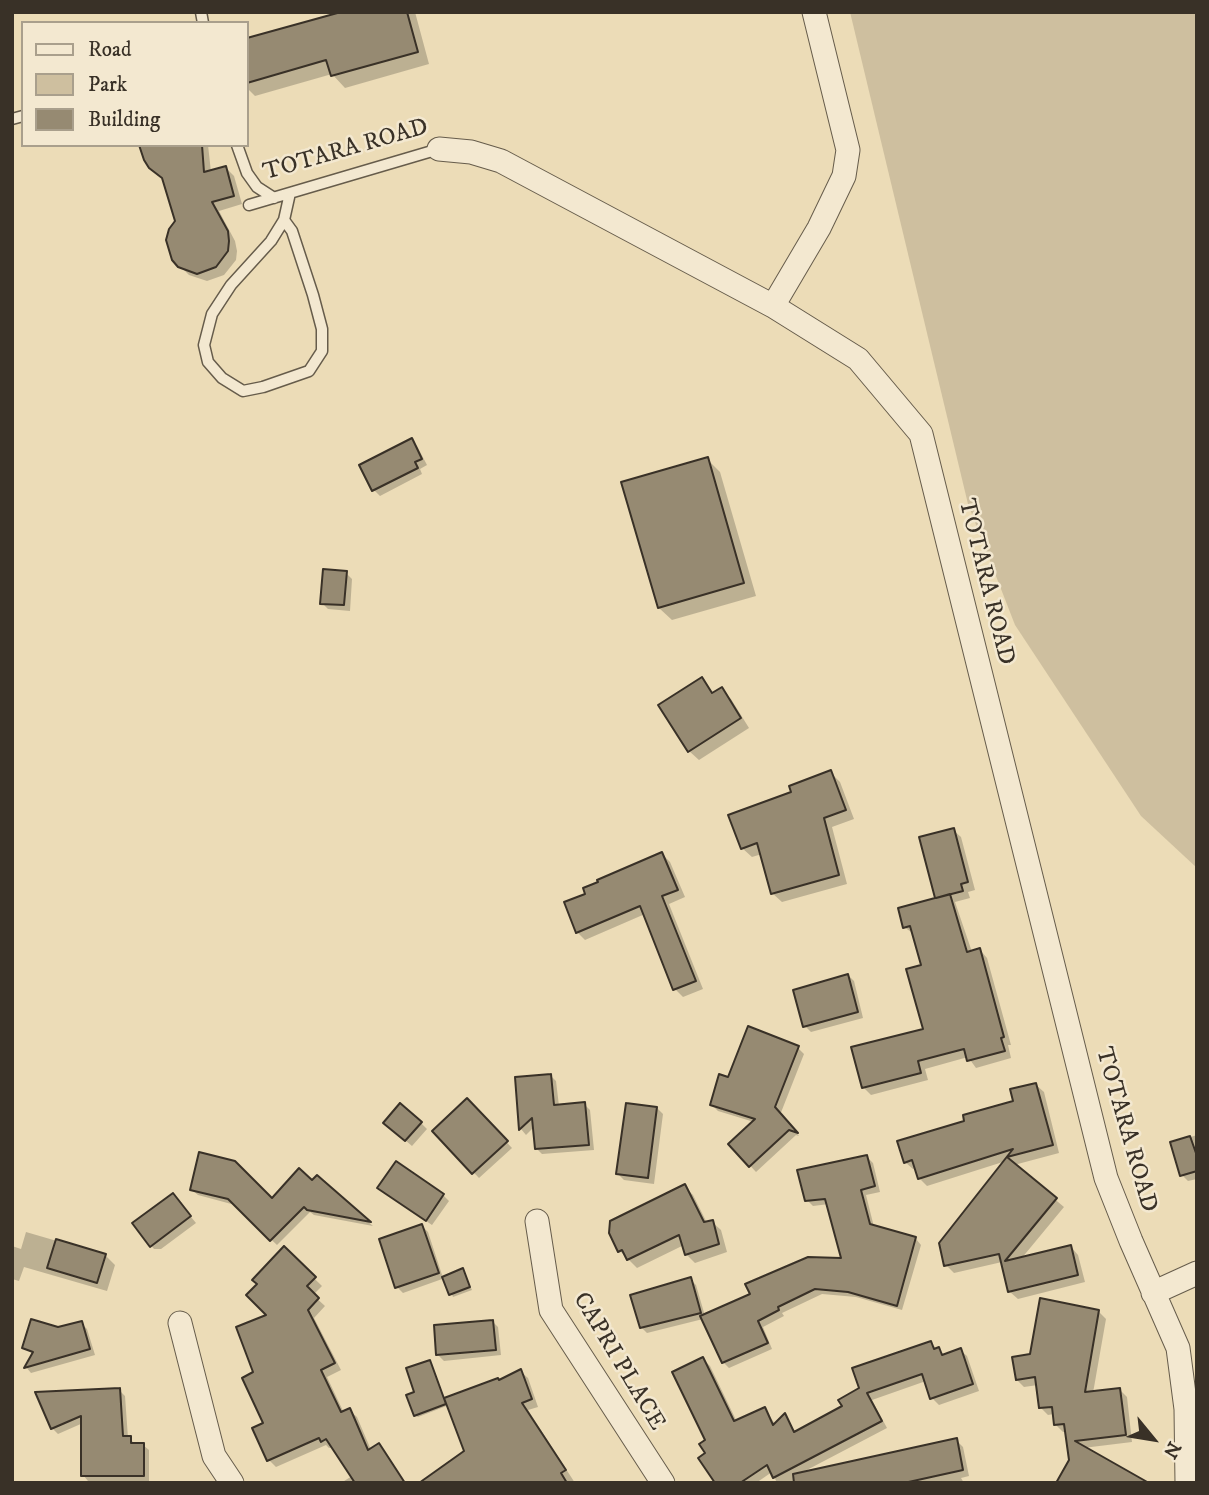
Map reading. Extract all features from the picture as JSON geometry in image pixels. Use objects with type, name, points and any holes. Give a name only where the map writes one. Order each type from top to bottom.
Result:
[{"type":"street","points":[[773,306],[819,228],[844,176],[848,150],[814,12]]},
{"type":"street","name":"TOTARA ROAD","points":[[439,149],[471,152],[501,161],[773,306],[858,359],[921,434],[1106,1178],[1178,1348],[1186,1409],[1186,1483]]},
{"type":"street","name":"CAPRI PLACE","points":[[537,1222],[551,1310],[663,1483]]},
{"type":"street","points":[[1153,1293],[1197,1273]]},
{"type":"street","points":[[180,1323],[215,1456],[232,1483]]},
{"type":"lane","points":[[238,147],[247,173],[257,187],[274,198]]},
{"type":"lane","name":"TOTARA ROAD","points":[[249,205],[439,149]]},
{"type":"lane","points":[[284,220],[292,231],[313,295],[322,329],[322,351],[309,371],[243,391],[222,378],[208,362],[204,345],[212,314],[231,285],[271,241],[284,220],[290,193]]},
{"type":"green space","points":[[850,12],[1197,12],[1197,868],[1141,816],[1015,625],[968,504]]},
{"type":"building","points":[[341,12],[407,12],[418,52],[331,76],[326,60],[248,83],[248,38]]},
{"type":"building","points":[[140,147],[202,147],[204,172],[226,166],[234,196],[212,202],[228,231],[229,241],[228,251],[216,267],[197,274],[178,267],[172,260],[166,240],[175,221],[162,178],[149,168]]},
{"type":"building","points":[[412,438],[422,459],[415,462],[418,468],[372,491],[359,465]]},
{"type":"building","points":[[708,457],[744,583],[658,608],[621,482]]},
{"type":"building","points":[[323,569],[347,571],[344,605],[320,604]]},
{"type":"building","points":[[702,677],[712,693],[722,687],[741,718],[688,752],[658,705]]},
{"type":"building","points":[[831,770],[846,810],[824,818],[839,875],[771,894],[757,843],[741,849],[728,815],[791,792],[789,786]]},
{"type":"building","points":[[954,828],[968,882],[961,884],[963,891],[950,894],[967,952],[980,948],[1004,1037],[1001,1038],[1005,1051],[967,1061],[964,1049],[918,1061],[921,1073],[862,1088],[851,1047],[923,1029],[906,969],[921,965],[910,926],[903,928],[898,908],[935,898],[919,837]]},
{"type":"building","points":[[662,852],[678,890],[662,896],[696,981],[673,990],[640,906],[576,933],[564,902],[585,894],[583,888],[598,882],[597,880]]},
{"type":"building","points":[[848,974],[858,1012],[803,1027],[793,990]]},
{"type":"building","points":[[748,1026],[799,1046],[775,1107],[798,1133],[789,1130],[749,1167],[728,1144],[755,1119],[710,1105],[719,1074],[728,1077]]},
{"type":"building","points":[[551,1074],[554,1105],[585,1102],[589,1145],[535,1149],[532,1118],[519,1130],[515,1077]]},
{"type":"building","points":[[1036,1083],[1053,1145],[1007,1157],[1057,1198],[1005,1261],[1071,1245],[1078,1275],[1008,1292],[999,1254],[944,1266],[939,1243],[1013,1149],[918,1179],[912,1160],[904,1163],[897,1141],[964,1121],[963,1115],[1013,1101],[1010,1089]]},
{"type":"building","points":[[467,1098],[508,1141],[472,1174],[432,1131]]},
{"type":"building","points":[[400,1103],[422,1122],[405,1141],[383,1123]]},
{"type":"building","points":[[626,1103],[657,1107],[648,1178],[616,1174]]},
{"type":"building","points":[[1190,1136],[1197,1156],[1197,1171],[1180,1176],[1170,1142]]},
{"type":"building","points":[[199,1152],[235,1161],[272,1198],[299,1168],[312,1180],[317,1175],[371,1222],[307,1210],[304,1207],[270,1241],[228,1199],[190,1190]]},
{"type":"building","points":[[867,1155],[875,1186],[861,1190],[870,1224],[916,1237],[897,1306],[848,1292],[815,1289],[778,1307],[779,1310],[758,1321],[768,1343],[722,1363],[700,1316],[750,1294],[745,1284],[808,1257],[841,1258],[825,1199],[805,1201],[797,1170]]},
{"type":"building","points":[[396,1161],[444,1194],[426,1221],[377,1188]]},
{"type":"building","points":[[685,1184],[704,1222],[713,1220],[719,1244],[685,1255],[679,1235],[627,1260],[622,1250],[618,1252],[609,1233],[610,1221]]},
{"type":"building","points":[[173,1193],[191,1216],[150,1247],[132,1223]]},
{"type":"building","points":[[422,1224],[439,1273],[395,1288],[379,1239]]},
{"type":"building","points":[[56,1239],[106,1254],[97,1283],[47,1268]]},
{"type":"building","points":[[284,1246],[316,1277],[307,1286],[319,1298],[308,1310],[335,1363],[321,1370],[341,1412],[350,1408],[368,1450],[379,1443],[405,1483],[355,1483],[326,1439],[321,1442],[319,1438],[267,1461],[252,1428],[263,1423],[242,1378],[253,1372],[236,1327],[266,1315],[246,1295],[257,1284],[252,1280]]},
{"type":"building","points":[[463,1268],[470,1287],[449,1295],[442,1277]]},
{"type":"building","points":[[691,1277],[701,1313],[640,1328],[630,1295]]},
{"type":"building","points":[[1040,1298],[1099,1310],[1085,1392],[1120,1388],[1126,1435],[1075,1441],[1149,1483],[1056,1483],[1069,1460],[1064,1424],[1054,1425],[1052,1407],[1039,1408],[1035,1377],[1016,1380],[1012,1357],[1030,1354]]},
{"type":"building","points":[[31,1319],[58,1327],[82,1321],[90,1349],[24,1368],[33,1352],[22,1348]]},
{"type":"building","points":[[493,1320],[496,1350],[436,1355],[434,1325]]},
{"type":"building","points":[[931,1341],[934,1349],[939,1347],[942,1355],[961,1348],[973,1384],[930,1399],[922,1374],[867,1393],[882,1421],[773,1478],[767,1465],[740,1483],[715,1483],[698,1458],[705,1453],[699,1444],[705,1440],[672,1372],[703,1357],[734,1421],[765,1407],[773,1425],[785,1413],[794,1432],[842,1406],[838,1400],[859,1388],[852,1368]]},
{"type":"building","points":[[430,1360],[446,1404],[414,1416],[406,1395],[414,1392],[406,1368]]},
{"type":"building","points":[[521,1369],[532,1399],[522,1403],[566,1470],[561,1473],[567,1483],[419,1483],[464,1451],[444,1398],[498,1378],[499,1380]]},
{"type":"building","points":[[120,1388],[123,1436],[131,1436],[131,1443],[144,1443],[144,1476],[81,1476],[81,1416],[51,1429],[35,1392]]},
{"type":"building","points":[[957,1438],[963,1470],[904,1483],[794,1483],[793,1474]]}]
